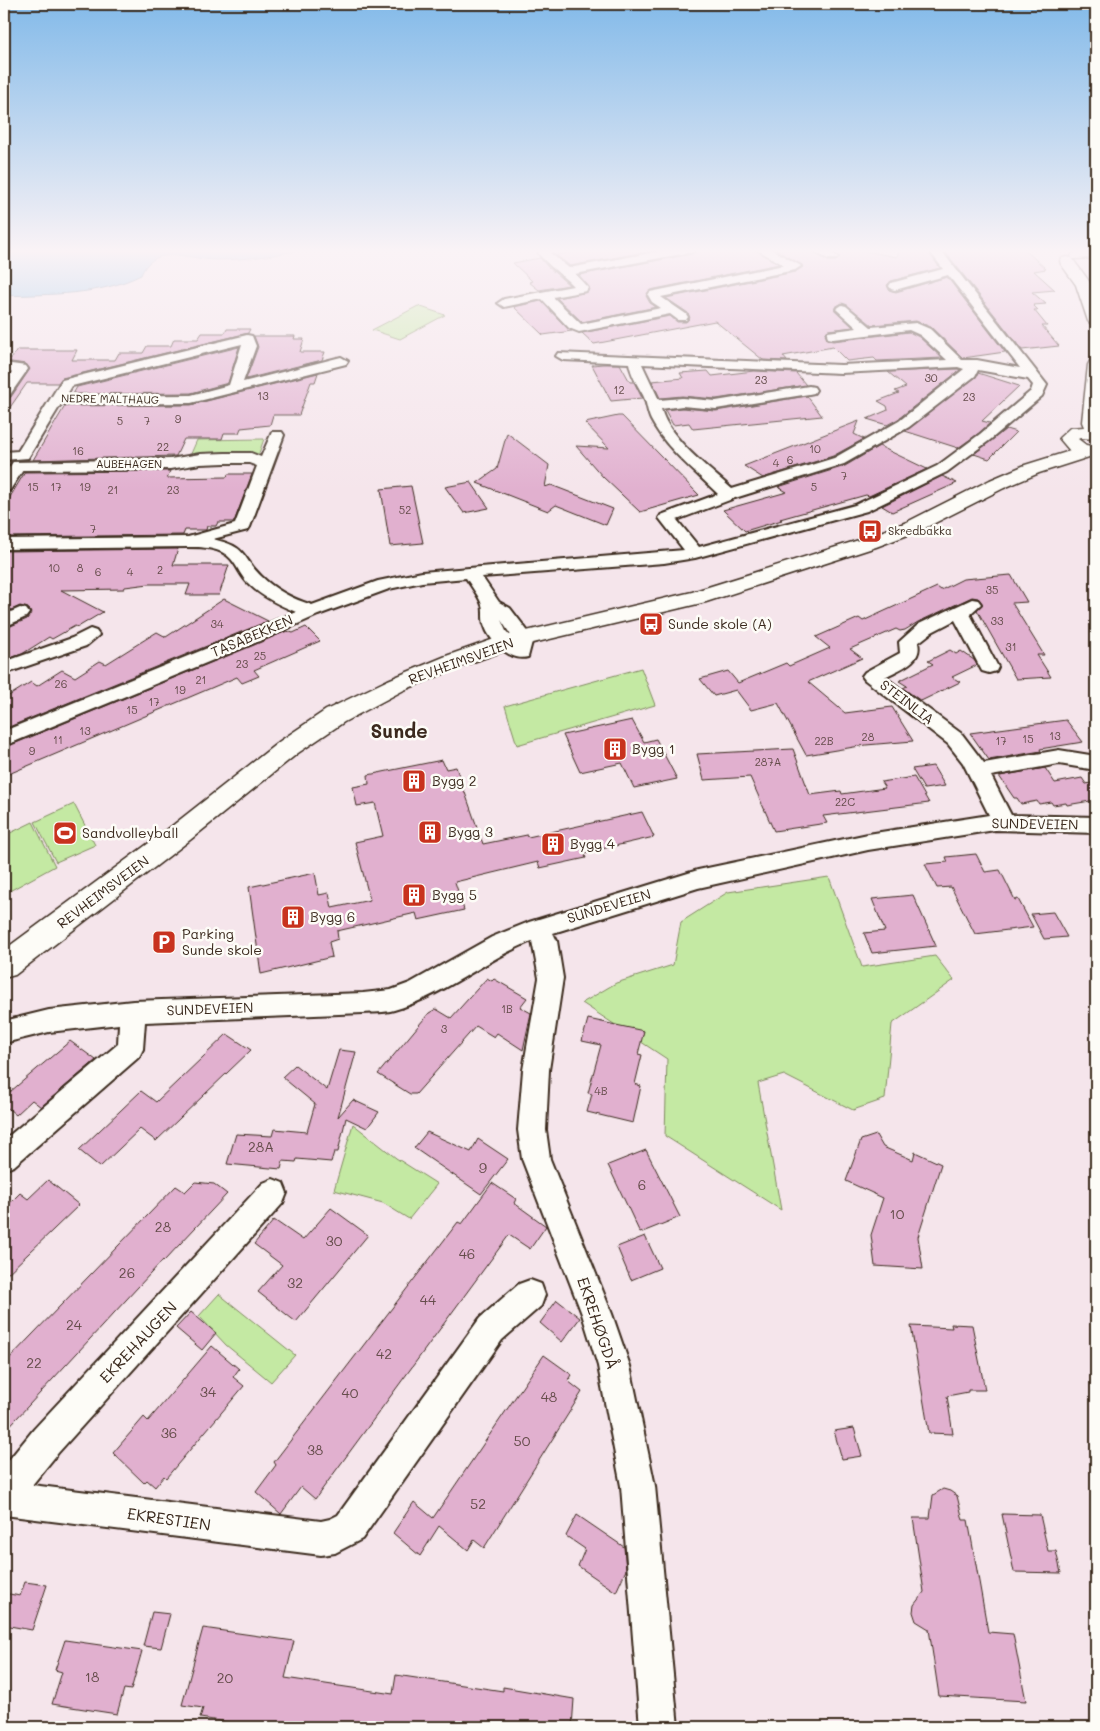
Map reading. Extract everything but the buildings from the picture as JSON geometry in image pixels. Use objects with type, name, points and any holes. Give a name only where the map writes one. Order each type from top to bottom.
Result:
[{"type":"main road","points":[[1094,443],[1091,422],[1094,405],[1096,365]]},
{"type":"main road","points":[[1070,438],[1078,411],[1086,394],[1094,386]]},
{"type":"main road","points":[[1070,438],[1082,432],[1094,443]]},
{"type":"main road","name":"REVHEIMSVEIEN","points":[[997,484],[1021,464],[1070,438]]},
{"type":"main road","name":"REVHEIMSVEIEN","points":[[4,966],[249,780],[329,736],[395,703],[448,680],[517,645],[660,612],[698,597],[888,536],[946,512],[997,484],[1094,443]]},
{"type":"street","points":[[833,335],[868,330]]},
{"type":"street","points":[[695,553],[667,518],[729,495],[839,461],[918,414],[970,373],[971,369],[921,330]]},
{"type":"street","points":[[517,645],[493,623],[491,618],[492,606],[471,574],[531,567],[664,558],[695,553],[860,508],[942,469],[985,437],[1037,393],[1040,385],[997,330]]},
{"type":"street","name":"NEDRE MALTHAUG","points":[[56,400],[67,383],[247,339],[249,346],[236,383],[238,388]]},
{"type":"street","points":[[563,356],[841,369],[998,362]]},
{"type":"street","points":[[635,360],[638,372],[655,405],[655,413],[659,421],[668,433],[729,495]]},
{"type":"street","name":"NEDRE MALTHAUG","points":[[56,400],[191,399],[341,361]]},
{"type":"street","points":[[963,364],[1014,371],[1033,376]]},
{"type":"street","points":[[4,368],[21,369],[4,393]]},
{"type":"street","points":[[682,402],[696,393],[707,390]]},
{"type":"street","points":[[724,390],[743,399]]},
{"type":"street","points":[[655,405],[682,402],[716,405],[743,399],[810,390]]},
{"type":"street","points":[[4,456],[23,455],[56,400]]},
{"type":"street","points":[[4,544],[161,543],[186,541],[242,527],[277,436]]},
{"type":"street","name":"AUBEHAGEN","points":[[4,487],[18,464],[170,464],[200,458],[251,458],[265,464]]},
{"type":"street","points":[[186,541],[215,545],[229,550],[238,556],[249,574],[262,586],[286,602],[312,610]]},
{"type":"street","name":"TASABEKKEN","points":[[4,739],[256,636],[312,610],[384,585],[422,578],[471,574]]},
{"type":"street","name":"STEINLIA","points":[[988,667],[966,608],[922,630],[908,642],[910,650],[908,656],[872,676],[955,739],[972,760],[1003,821]]},
{"type":"street","points":[[4,622],[20,613]]},
{"type":"street","points":[[4,668],[79,642],[90,635]]},
{"type":"street","points":[[978,771],[1060,757],[1096,762]]},
{"type":"street","name":"SUNDEVEIEN","points":[[4,1032],[49,1021],[133,1012],[362,1004],[392,1000],[419,990],[500,944],[537,929],[698,879],[868,842],[1003,821],[1096,825]]},
{"type":"street","name":"EKREHØGDÅ","points":[[537,929],[545,941],[551,978],[536,1070],[532,1130],[536,1159],[597,1314],[614,1366],[638,1486],[659,1727]]},
{"type":"street","points":[[4,1157],[130,1049],[133,1012]]},
{"type":"street","name":"EKREHAUGEN","points":[[4,1492],[46,1441],[273,1193]]},
{"type":"street","name":"EKRESTIEN","points":[[4,1498],[321,1538],[335,1536],[350,1526],[492,1329],[530,1294]]},
{"type":"green space","points":[[372,330],[417,330],[400,339]]},
{"type":"green space","points":[[264,439],[258,456],[190,456],[197,440]]},
{"type":"green space","points":[[641,668],[655,705],[517,745],[505,706]]},
{"type":"green space","name":"Sandvolleyball","points":[[74,804],[95,845],[56,862],[35,822]]},
{"type":"green space","points":[[33,822],[55,866],[4,894],[4,836]]},
{"type":"green space","points":[[829,877],[862,967],[935,956],[954,980],[892,1024],[885,1099],[853,1110],[784,1075],[758,1083],[781,1210],[665,1136],[667,1059],[582,1003],[616,983],[673,965],[681,922],[728,892]]},
{"type":"green space","points":[[353,1124],[396,1158],[437,1184],[409,1219],[383,1203],[334,1190]]},
{"type":"green space","points":[[219,1294],[295,1355],[271,1382],[226,1345],[199,1316]]},
{"type":"place","name":"Skredbakka","points":[[870,531]]},
{"type":"place","name":"Sunde skole (A)","points":[[651,624]]},
{"type":"place","name":"Bygg 1","points":[[615,749]]},
{"type":"place","name":"Bygg 2","points":[[414,781]]},
{"type":"place","name":"Bygg 3","points":[[430,832]]},
{"type":"place","name":"Sandvolleyball","points":[[65,833]]},
{"type":"place","name":"Bygg 4","points":[[553,844]]},
{"type":"place","name":"Bygg 5","points":[[414,895]]},
{"type":"place","name":"Bygg 6","points":[[293,917]]},
{"type":"place","name":"Parking Sunde skole","points":[[164,942]]},
{"type":"district","name":"Sunde","points":[[399,731]]}]
